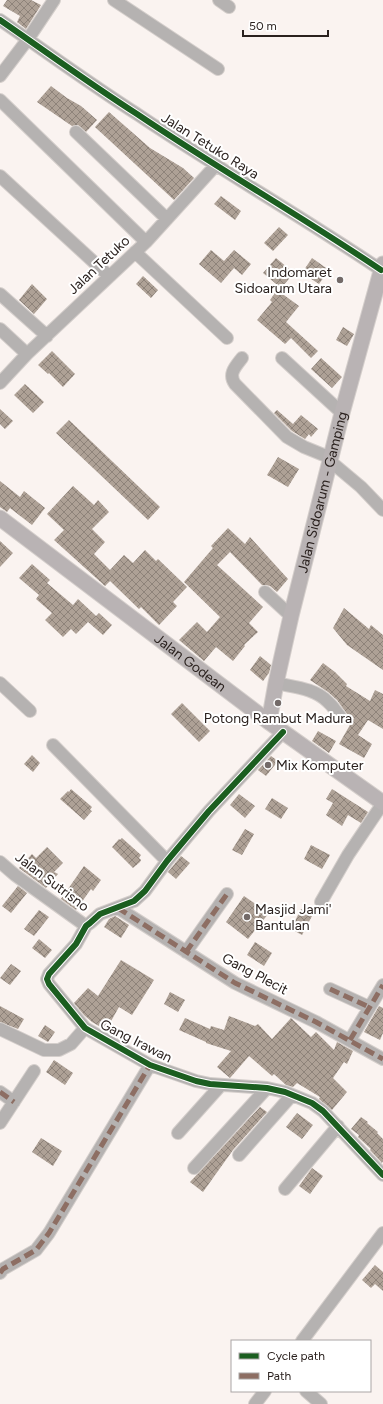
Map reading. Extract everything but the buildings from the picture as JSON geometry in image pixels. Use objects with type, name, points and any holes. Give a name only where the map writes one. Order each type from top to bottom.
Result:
[{"type":"main road","name":"Jalan Sidoarum - Gamping","points":[[269,722],[291,616],[330,459],[382,267]]},
{"type":"main road","name":"Jalan Godean","points":[[0,518],[269,722],[383,803]]},
{"type":"street","points":[[0,76],[28,39],[54,0]]},
{"type":"street","points":[[114,0],[218,69]]},
{"type":"street","points":[[218,0],[229,8]]},
{"type":"street","name":"Jalan Tetuko Raya","points":[[0,20],[136,114],[333,238],[382,267]]},
{"type":"street","points":[[0,100],[146,242]]},
{"type":"street","points":[[76,132],[167,218]]},
{"type":"street","name":"Jalan Tetuko","points":[[0,383],[27,354],[146,242],[216,165]]},
{"type":"street","points":[[0,176],[109,276]]},
{"type":"street","points":[[135,252],[227,338]]},
{"type":"street","points":[[0,294],[47,336]]},
{"type":"street","points":[[0,329],[27,354]]},
{"type":"street","points":[[242,358],[232,373],[232,379],[235,384],[287,437],[330,459],[361,487],[383,510]]},
{"type":"street","points":[[282,358],[342,413]]},
{"type":"street","points":[[265,592],[291,616]]},
{"type":"street","points":[[0,683],[30,711]]},
{"type":"street","points":[[276,683],[319,694],[340,716]]},
{"type":"street","points":[[0,1029],[44,1050],[59,1050],[71,1044],[85,1028],[48,984],[46,979],[49,974],[76,944],[86,926],[100,914],[134,901],[145,891],[167,861],[209,811],[283,732]]},
{"type":"street","points":[[52,746],[167,861]]},
{"type":"street","points":[[321,902],[348,855],[383,803]]},
{"type":"street","name":"Jalan Sutrisno","points":[[0,862],[15,875],[86,926]]},
{"type":"street","points":[[186,952],[227,894]]},
{"type":"street","name":"Gang Plecit","points":[[118,908],[235,983],[316,1022],[383,1059]]},
{"type":"street","points":[[350,1040],[383,986]]},
{"type":"street","points":[[330,988],[369,1007]]},
{"type":"street","name":"Gang Irawan","points":[[85,1028],[150,1065],[196,1081],[221,1085],[267,1088],[292,1095],[312,1103],[323,1111],[338,1126],[383,1175]]},
{"type":"street","points":[[0,1272],[36,1250],[50,1233],[150,1065]]},
{"type":"street","points":[[0,1123],[34,1071]]},
{"type":"street","points":[[178,1133],[221,1085]]},
{"type":"street","points":[[194,1168],[267,1088]]},
{"type":"street","points":[[0,1092],[14,1102]]},
{"type":"street","points":[[239,1155],[292,1095]]},
{"type":"street","points":[[285,1189],[338,1126]]},
{"type":"street","points":[[303,1340],[383,1233]]},
{"type":"street","points":[[255,1404],[264,1392]]},
{"type":"street","points":[[307,1392],[321,1404]]},
{"type":"marked path","points":[[186,952],[227,894]]},
{"type":"marked path","points":[[118,908],[235,983],[316,1022],[383,1059]]},
{"type":"marked path","points":[[350,1040],[383,985]]},
{"type":"marked path","points":[[330,989],[369,1007]]},
{"type":"marked path","points":[[0,1273],[3,1269],[36,1250],[49,1233],[150,1065]]},
{"type":"marked path","points":[[0,1092],[14,1102]]},
{"type":"cycle path","points":[[0,20],[167,134],[381,270]]},
{"type":"cycle path","points":[[283,732],[209,811],[167,861],[145,891],[134,901],[100,914],[86,926],[76,944],[49,974],[47,979],[49,984],[85,1028],[150,1065],[196,1081],[210,1084],[267,1088],[285,1092],[312,1103],[323,1111],[383,1175]]},
{"type":"place","name":"Indomaret Sidoarum Utara","points":[[340,280]]},
{"type":"place","name":"Potong Rambut Madura","points":[[278,703]]},
{"type":"place","name":"Mix Komputer","points":[[268,765]]},
{"type":"place","name":"Masjid Jami' Bantulan","points":[[247,917]]}]
